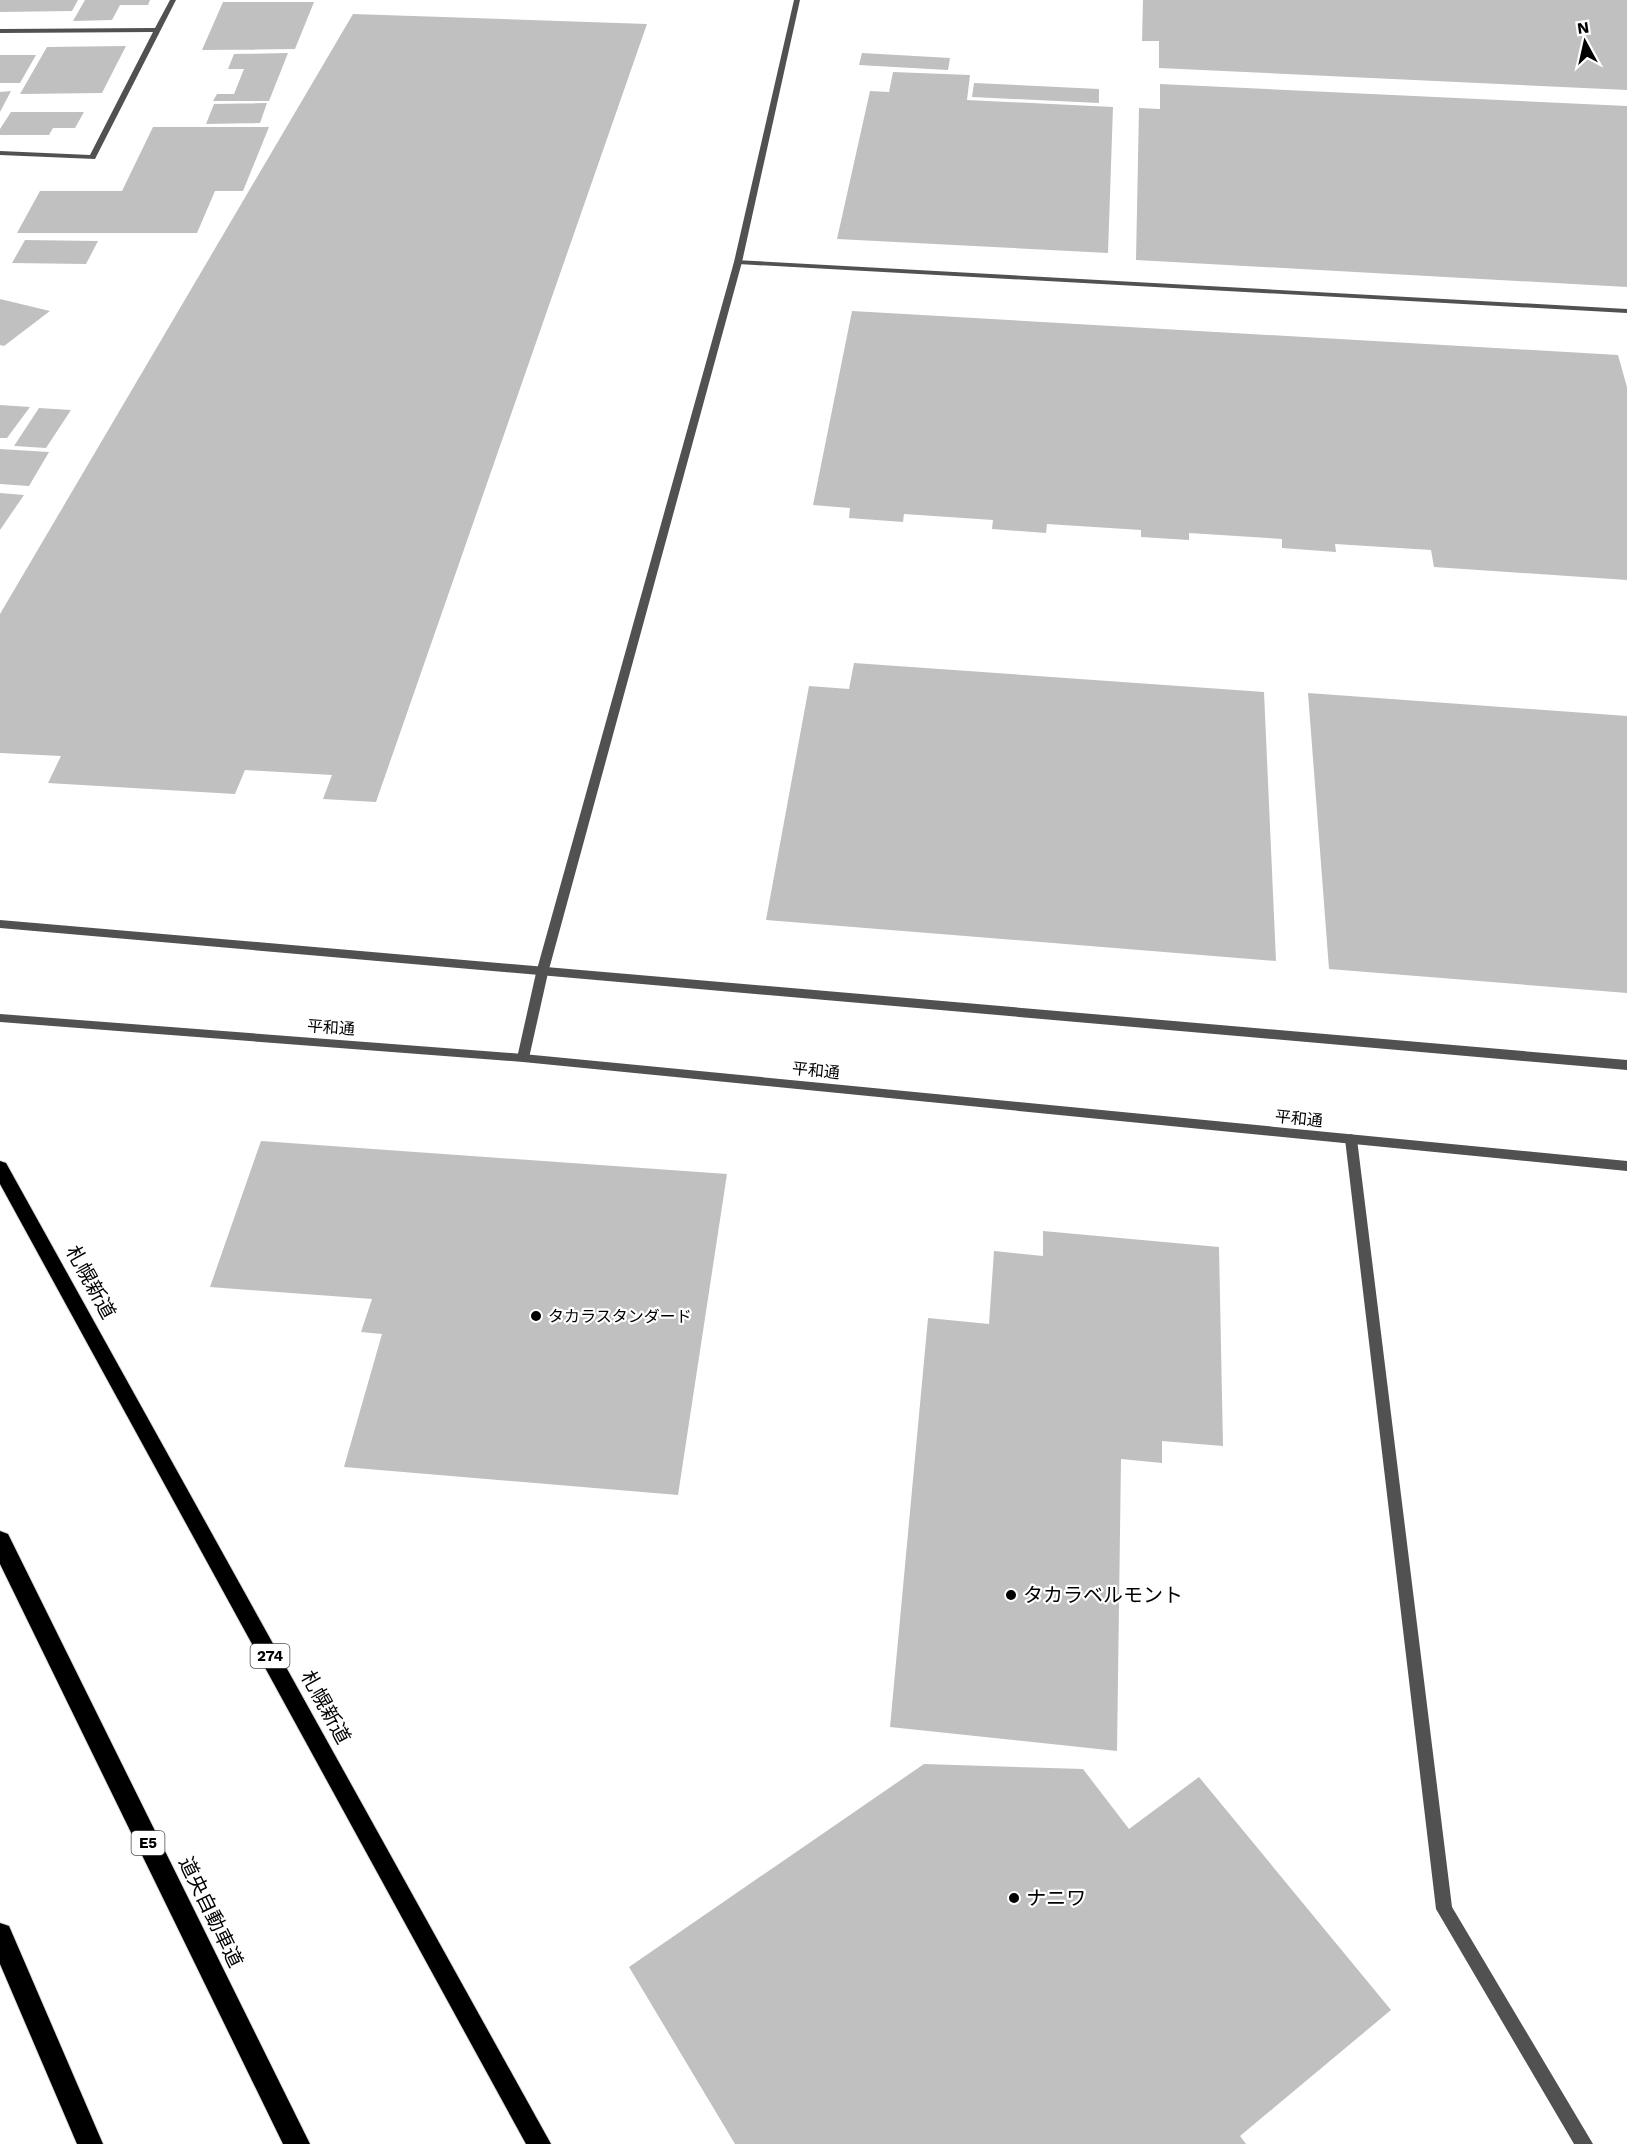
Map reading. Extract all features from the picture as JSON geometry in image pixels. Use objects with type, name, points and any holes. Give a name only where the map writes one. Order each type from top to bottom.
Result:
[{"type":"highway","name":"札幌新道","points":[[0,1168],[539,2144]]},
{"type":"highway","name":"道央自動車道","points":[[0,1541],[297,2144]]},
{"type":"highway","points":[[0,1935],[90,2144]]},
{"type":"street","points":[[0,153],[92,157],[173,0]]},
{"type":"street","points":[[523,1058],[542,973],[738,262],[797,0]]},
{"type":"street","points":[[0,31],[158,30]]},
{"type":"street","points":[[738,262],[1627,311]]},
{"type":"street","points":[[0,924],[542,973],[1627,1065]]},
{"type":"street","name":"平和通","points":[[0,1018],[523,1058],[1627,1166]]},
{"type":"street","points":[[1351,1139],[1444,1909],[1584,2144]]},
{"type":"building","points":[[0,0],[78,0],[72,11],[0,12]]},
{"type":"building","points":[[85,0],[150,0],[148,5],[120,5],[112,20],[73,21]]},
{"type":"building","points":[[1143,0],[1627,0],[1627,90],[1159,68],[1159,41],[1142,41]]},
{"type":"building","points":[[223,2],[314,2],[295,49],[202,50]]},
{"type":"building","points":[[353,14],[647,24],[376,802],[323,799],[332,775],[245,770],[235,794],[48,783],[61,756],[0,753],[0,614]]},
{"type":"building","points":[[126,46],[102,93],[20,94],[47,47]]},
{"type":"building","points":[[288,53],[269,101],[213,101],[217,94],[234,94],[244,69],[228,69],[234,54]]},
{"type":"building","points":[[862,53],[950,58],[948,70],[859,65]]},
{"type":"building","points":[[0,55],[36,55],[20,83],[0,83]]},
{"type":"building","points":[[893,72],[970,75],[967,100],[1113,107],[1108,253],[837,239],[870,91],[889,92]]},
{"type":"building","points":[[974,83],[1099,89],[1099,103],[972,97]]},
{"type":"building","points":[[1160,84],[1627,106],[1627,287],[1136,260],[1139,108],[1160,109]]},
{"type":"building","points":[[11,91],[0,112],[0,92]]},
{"type":"building","points":[[267,103],[260,123],[206,124],[214,104]]},
{"type":"building","points":[[11,112],[84,112],[75,128],[53,128],[49,135],[0,135],[0,129]]},
{"type":"building","points":[[153,127],[269,127],[243,191],[215,191],[197,233],[17,233],[40,191],[122,191]]},
{"type":"building","points":[[25,240],[98,241],[86,264],[12,263]]},
{"type":"building","points":[[0,299],[50,311],[4,346],[0,345]]},
{"type":"building","points":[[852,311],[1618,355],[1627,387],[1627,580],[1434,567],[1431,550],[1335,544],[1336,552],[1282,548],[1282,539],[1189,533],[1189,540],[1141,537],[1141,530],[1047,524],[1046,533],[992,529],[993,520],[904,514],[903,522],[849,518],[850,508],[813,505]]},
{"type":"building","points":[[0,405],[30,407],[7,438],[0,438]]},
{"type":"building","points":[[39,408],[71,410],[46,448],[14,446]]},
{"type":"building","points":[[0,449],[49,452],[29,486],[0,484]]},
{"type":"building","points":[[0,493],[24,495],[0,530]]},
{"type":"building","points":[[854,663],[1264,692],[1276,961],[766,920],[809,686],[849,689]]},
{"type":"building","points":[[1308,693],[1627,716],[1627,993],[1329,969]]},
{"type":"building","name":"タカラスタンダード","points":[[261,1141],[727,1174],[678,1495],[344,1467],[382,1334],[361,1332],[372,1299],[210,1287]]},
{"type":"building","name":"タカラベルモント","points":[[1043,1231],[1219,1247],[1223,1446],[1162,1441],[1162,1463],[1121,1459],[1117,1751],[890,1727],[928,1318],[989,1324],[994,1251],[1043,1256]]},
{"type":"building","name":"ナニワ","points":[[924,1764],[1083,1769],[1129,1829],[1199,1777],[1391,2010],[1240,2136],[1246,2144],[735,2144],[629,1967]]},
{"type":"place","name":"タカラスタンダード","points":[[536,1316]]},
{"type":"place","name":"タカラベルモント","points":[[1011,1595]]},
{"type":"place","name":"ナニワ","points":[[1014,1898]]}]
